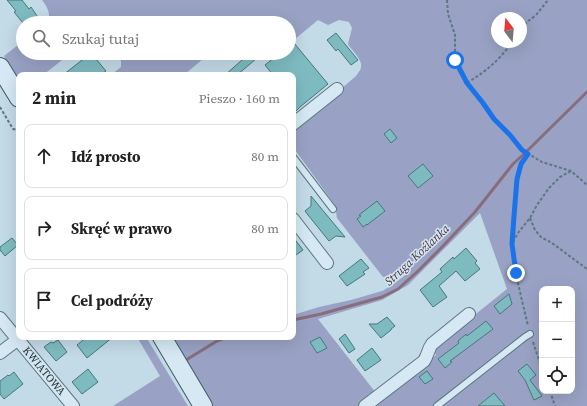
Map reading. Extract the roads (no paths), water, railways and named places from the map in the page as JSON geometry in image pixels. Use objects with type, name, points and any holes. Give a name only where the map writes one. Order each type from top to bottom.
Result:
[{"type":"street","points":[[0,67],[16,93]]},
{"type":"street","points":[[296,122],[337,89]]},
{"type":"street","points":[[296,224],[327,263]]},
{"type":"street","points":[[365,406],[424,361],[432,344],[469,314]]},
{"type":"street","name":"KWIATOWA","points":[[0,318],[16,335]]},
{"type":"street","points":[[0,353],[16,340]]},
{"type":"street","name":"KWIATOWA","points":[[21,340],[73,406]]},
{"type":"street","points":[[164,340],[203,406]]},
{"type":"lane","points":[[296,161],[333,209]]},
{"type":"lane","points":[[437,406],[524,337],[530,334]]},
{"type":"waterway","name":"Struga Koźlanka","points":[[526,152],[587,92]]},
{"type":"waterway","name":"Struga Koźlanka","points":[[296,319],[382,297],[398,289],[417,272],[475,212],[513,164],[524,154]]},
{"type":"waterway","name":"Struga Koźlanka","points":[[186,360],[220,340]]}]
